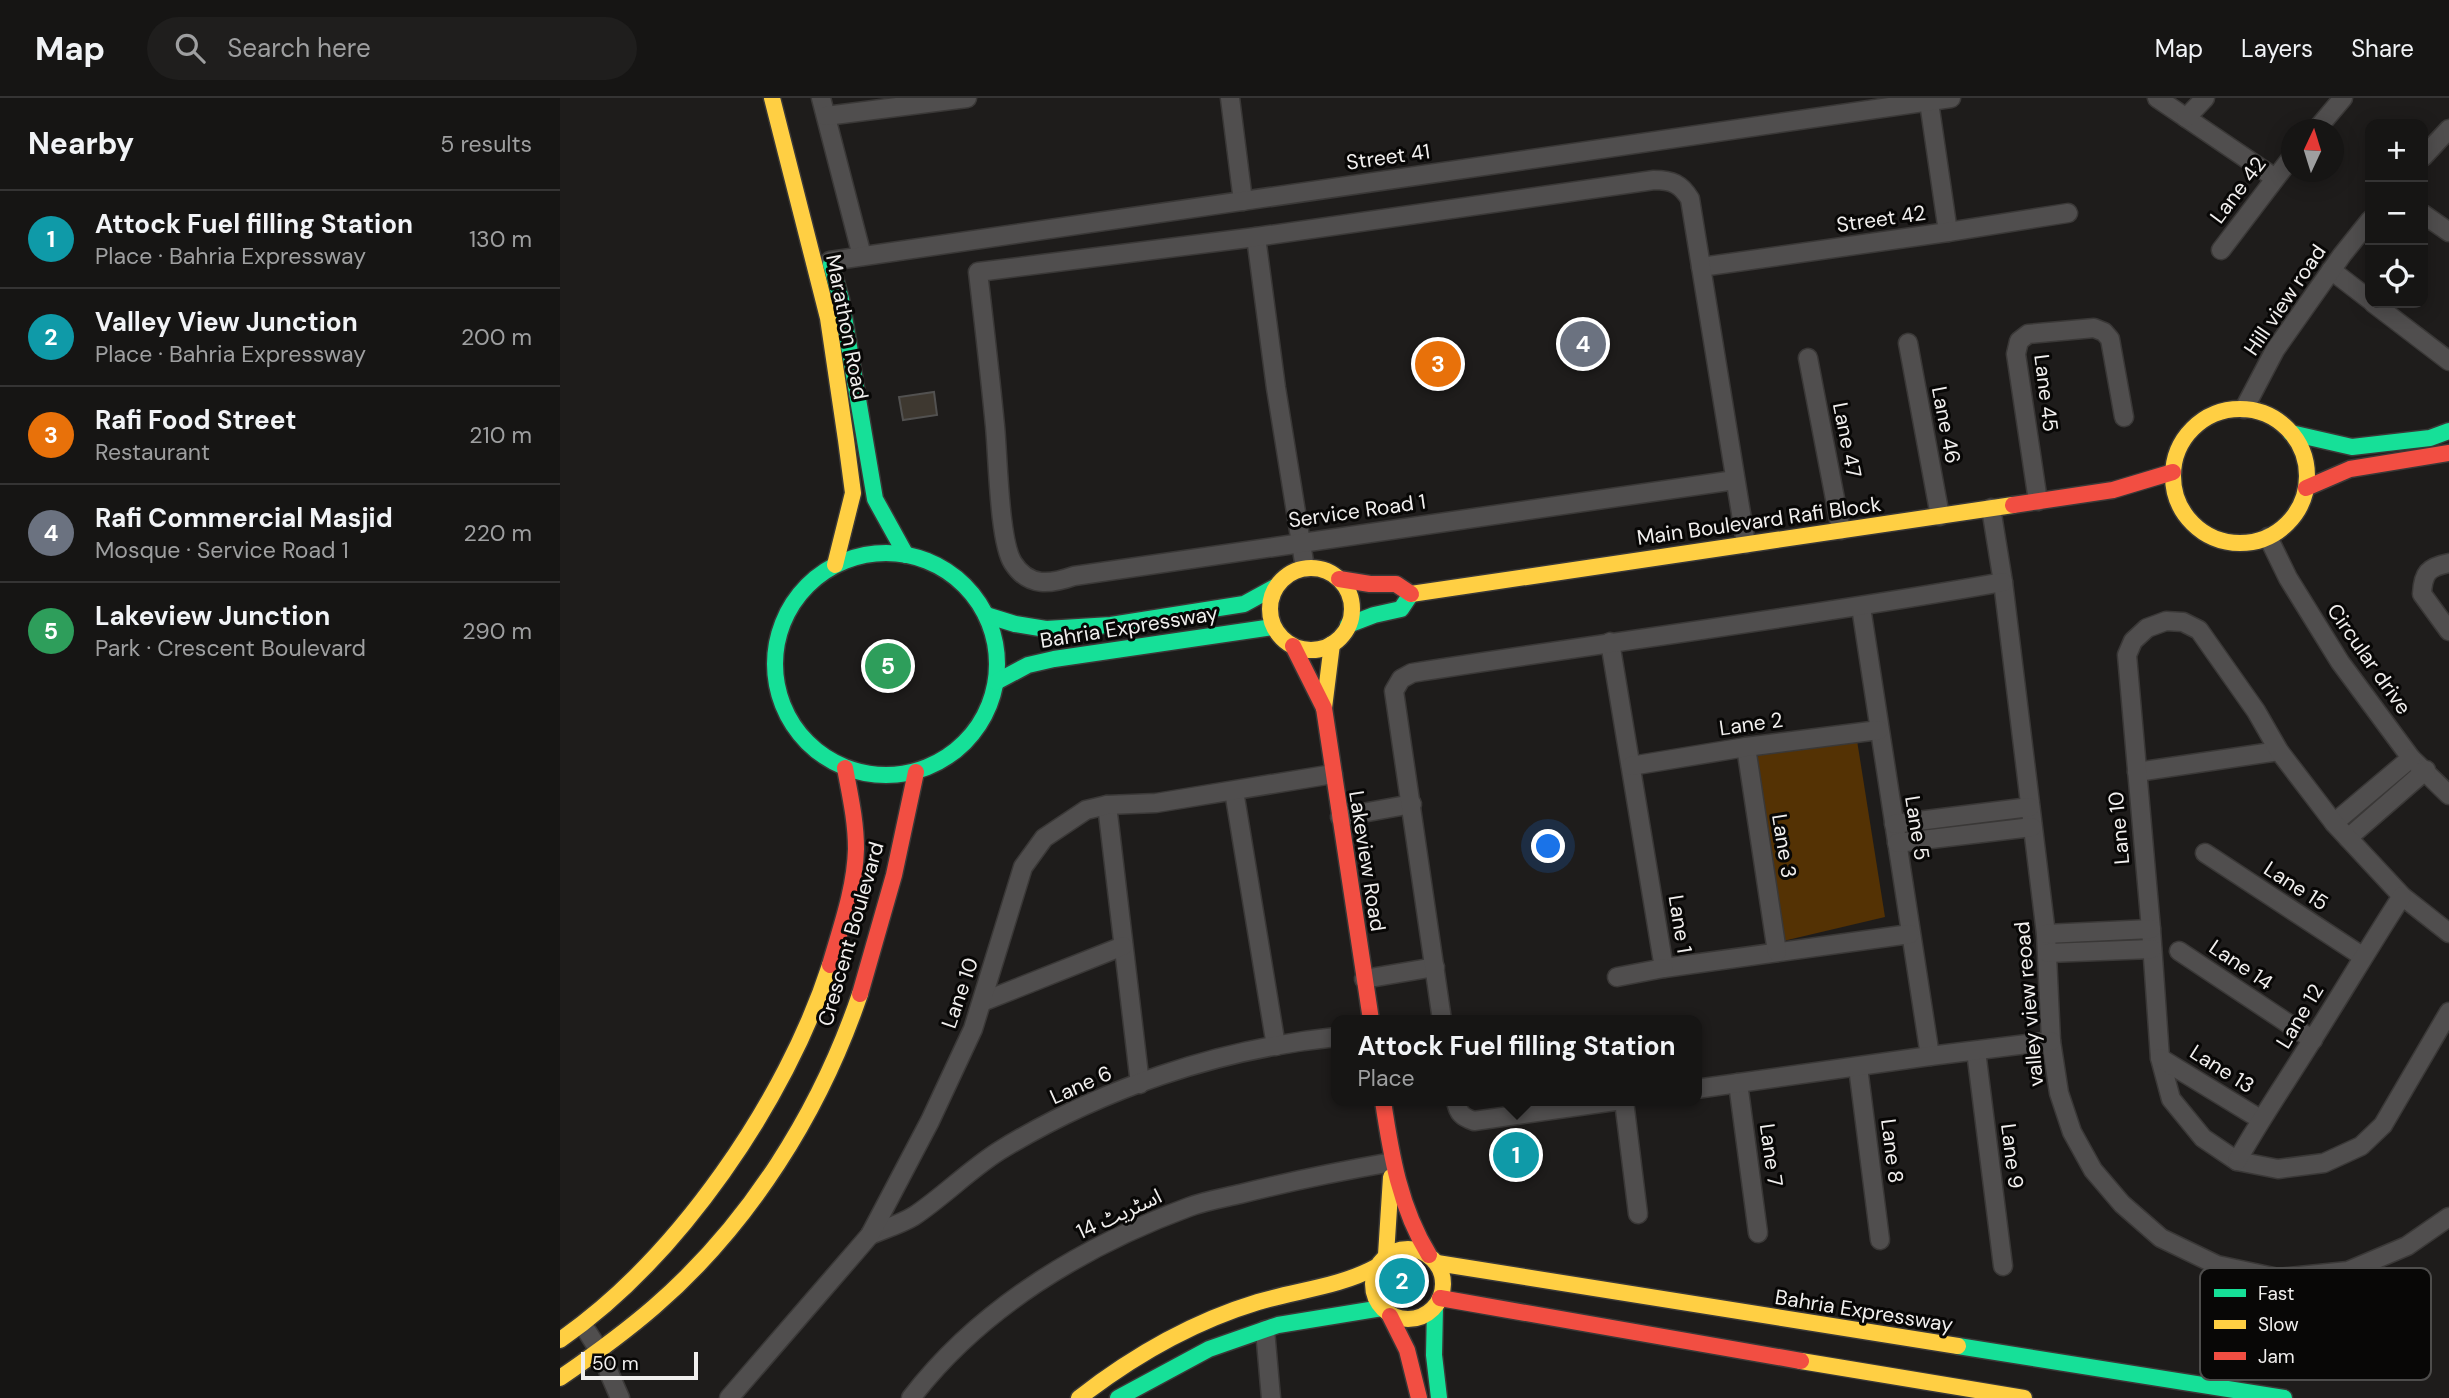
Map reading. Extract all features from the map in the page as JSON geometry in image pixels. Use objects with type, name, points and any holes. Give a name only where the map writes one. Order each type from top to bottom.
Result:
[{"type":"main road","name":"Marathon Road","points":[[772,98],[828,318],[846,440],[853,493],[835,565]]},
{"type":"main road","points":[[787,98],[820,223]]},
{"type":"main road","name":"Marathon Road","points":[[829,254],[841,299],[875,499],[906,555]]},
{"type":"main road","points":[[2113,490],[2164,497],[2208,536],[2232,543],[2244,543],[2268,537],[2284,527],[2296,514],[2306,488],[2307,469],[2302,450],[2291,433],[2270,416],[2244,410],[2209,416],[2191,430],[2178,450],[2164,497]]},
{"type":"main road","points":[[2291,433],[2353,447],[2430,438],[2449,431]]},
{"type":"main road","points":[[2306,488],[2350,469],[2449,453]]},
{"type":"main road","points":[[2113,490],[2173,472]]},
{"type":"main road","name":"Main Boulevard Rafi Block","points":[[1411,594],[2113,490]]},
{"type":"main road","points":[[870,554],[906,555],[939,566],[953,576],[972,594],[986,615],[996,648],[996,682],[991,703],[982,722],[969,739],[944,758],[916,772],[868,774],[845,768],[820,754],[800,735],[785,711],[776,684],[775,656],[780,628],[793,603],[811,581],[835,565],[870,554]]},
{"type":"main road","points":[[1339,579],[1350,597],[1352,611],[1342,636],[1332,644],[1308,650],[1293,646],[1281,638],[1273,627],[1269,607],[1275,587],[1288,574],[1305,568],[1323,569],[1339,579],[1370,584],[1396,584],[1411,594],[1401,609],[1348,625]]},
{"type":"main road","name":"Bahria Expressway","points":[[986,615],[1015,624],[1046,629],[1111,625],[1244,604],[1275,587]]},
{"type":"main road","name":"Bahria Expressway","points":[[996,682],[1028,665],[1054,659],[1273,627]]},
{"type":"main road","points":[[1324,708],[1329,695],[1328,670],[1332,644]]},
{"type":"main road","points":[[1293,646],[1306,669],[1315,695],[1324,708]]},
{"type":"main road","name":"Lakeview Road","points":[[1324,708],[1370,1015]]},
{"type":"main road","name":"Crescent Boulevard","points":[[560,1340],[604,1307],[673,1237],[714,1184],[758,1118],[802,1039],[829,973],[846,909],[856,848],[845,768]]},
{"type":"main road","name":"Crescent Boulevard","points":[[560,1378],[600,1352],[664,1298],[709,1252],[773,1172],[803,1123],[828,1073],[855,1008],[894,873],[905,811],[916,772]]},
{"type":"main road","points":[[1384,1106],[1392,1162],[1419,1241],[1433,1259],[1443,1280],[1437,1303],[1434,1355],[1439,1398]]},
{"type":"main road","points":[[1392,1162],[1381,1261],[1372,1281],[1374,1296],[1407,1350],[1419,1398]]},
{"type":"main road","points":[[1079,1398],[1158,1343],[1244,1306],[1358,1278],[1396,1250],[1419,1250],[1433,1259]]},
{"type":"main road","name":"Bahria Expressway","points":[[1433,1259],[2182,1390],[2284,1398]]},
{"type":"main road","points":[[1118,1398],[1209,1349],[1278,1325],[1386,1312],[1409,1319],[1418,1317],[1437,1303],[2024,1398]]},
{"type":"street","points":[[821,98],[862,256]]},
{"type":"street","points":[[826,116],[967,98]]},
{"type":"street","points":[[1230,98],[1243,201]]},
{"type":"street","name":"Street 41","points":[[829,254],[862,256],[1951,98]]},
{"type":"street","points":[[2157,98],[2275,178]]},
{"type":"street","points":[[2186,118],[2205,98]]},
{"type":"street","points":[[2325,119],[2343,98]]},
{"type":"street","points":[[1929,102],[1948,232]]},
{"type":"street","points":[[2428,151],[2449,128]]},
{"type":"street","name":"Lane 42","points":[[2221,250],[2281,170]]},
{"type":"street","points":[[1305,568],[1256,237],[1654,180],[1675,183],[1683,188],[1690,199],[1746,544]]},
{"type":"street","name":"Street 42","points":[[1700,267],[2068,213]]},
{"type":"street","points":[[2428,217],[2449,232]]},
{"type":"street","name":"Hill view road","points":[[2244,410],[2275,350],[2365,226]]},
{"type":"street","name":"Service Road 1","points":[[1256,237],[978,272],[1005,545],[1013,564],[1030,580],[1053,583],[1074,576],[1735,480]]},
{"type":"street","points":[[2331,270],[2365,297]]},
{"type":"street","points":[[2380,308],[2449,361]]},
{"type":"street","name":"Lane 45","points":[[2038,501],[2016,354],[2019,341],[2028,334],[2094,328],[2104,332],[2110,339],[2124,417]]},
{"type":"street","name":"Lane 46","points":[[1908,343],[1940,516]]},
{"type":"street","name":"Lane 47","points":[[1808,358],[1841,530]]},
{"type":"street","name":"valley view reoad","points":[[1992,508],[2046,934],[2051,1041],[2059,1093],[2072,1132],[2093,1170],[2122,1204],[2161,1238],[2217,1265],[2231,1268]]},
{"type":"street","name":"Circular drive","points":[[2268,537],[2288,578],[2340,663],[2411,758],[2449,795]]},
{"type":"street","points":[[2449,563],[2434,566],[2423,578],[2422,594],[2449,631]]},
{"type":"street","points":[[1441,1015],[1394,691],[1401,679],[1412,673],[1861,607],[2003,582]]},
{"type":"street","name":"Lane 5","points":[[1861,607],[1930,1056]]},
{"type":"street","name":"Lane 10","points":[[2449,933],[2402,896],[2334,823],[2279,751],[2256,710],[2199,630],[2183,622],[2166,621],[2147,628],[2133,641],[2127,655],[2160,1058],[2171,1099],[2203,1138],[2237,1161],[2278,1169],[2324,1163],[2361,1146],[2384,1125],[2449,1012]]},
{"type":"street","name":"Lane 1","points":[[1610,642],[1664,968],[1910,934]]},
{"type":"street","name":"Lane 2","points":[[1631,766],[1746,747],[1879,730]]},
{"type":"street","name":"Lane 3","points":[[1746,747],[1777,952]]},
{"type":"street","points":[[2137,772],[2279,751]]},
{"type":"street","points":[[2334,823],[2411,758]]},
{"type":"street","points":[[2348,838],[2426,770]]},
{"type":"street","name":"Lane 10","points":[[729,1398],[870,1236],[930,1121],[973,1029],[1023,867],[1044,838],[1086,810],[1107,805],[1156,803],[1333,774]]},
{"type":"street","points":[[1234,792],[1276,1046]]},
{"type":"street","points":[[1340,817],[1412,804]]},
{"type":"street","points":[[1107,805],[1140,1084]]},
{"type":"street","points":[[1894,824],[2030,807]]},
{"type":"street","points":[[1897,843],[2032,827]]},
{"type":"street","name":"Lane 15","points":[[2205,853],[2362,956]]},
{"type":"street","name":"Lane 12","points":[[2237,1161],[2260,1119],[2313,1040],[2362,956],[2402,896]]},
{"type":"street","points":[[2046,934],[2151,929]]},
{"type":"street","points":[[982,1002],[1123,946]]},
{"type":"street","points":[[2048,953],[2152,949]]},
{"type":"street","name":"Lane 14","points":[[2179,951],[2313,1040]]},
{"type":"street","points":[[1364,979],[1435,967]]},
{"type":"street","points":[[1617,977],[1664,968]]},
{"type":"street","name":"Lane 6","points":[[870,1236],[912,1217],[1010,1146],[1078,1108],[1230,1054],[1331,1038]]},
{"type":"street","points":[[1702,1088],[2051,1041]]},
{"type":"street","name":"Lane 9","points":[[1976,1051],[2003,1266]]},
{"type":"street","name":"Lane 13","points":[[2160,1058],[2260,1119]]},
{"type":"street","name":"Lane 8","points":[[1858,1067],[1880,1240]]},
{"type":"street","name":"Lane 7","points":[[1738,1083],[1758,1233]]},
{"type":"street","points":[[1457,1106],[1464,1117],[1474,1121],[1580,1106]]},
{"type":"street","points":[[1625,1106],[1638,1214]]},
{"type":"street","name":"اسٹریٹ 14","points":[[911,1398],[929,1374],[1001,1307],[1101,1245],[1190,1206],[1310,1176],[1392,1162]]},
{"type":"street","name":"valley view reoad","points":[[2355,1268],[2407,1246],[2449,1217]]},
{"type":"street","points":[[583,1325],[600,1352],[620,1398]]},
{"type":"street","points":[[1265,1330],[1271,1398]]},
{"type":"shaded area","points":[[1856,734],[1885,917],[1779,942],[1751,749]]},
{"type":"building","points":[[934,392],[937,415],[903,420],[899,397]]},
{"type":"traffic: fast","points":[[831,264],[841,299],[875,499],[906,555]]},
{"type":"traffic: fast","points":[[2291,433],[2352,447],[2430,438],[2449,431]]},
{"type":"traffic: fast","points":[[886,553],[908,555],[928,561],[956,578],[972,594],[989,622],[995,642],[997,664],[995,686],[989,706],[972,734],[956,750],[928,767],[908,773],[886,775],[864,773],[844,767],[816,750],[800,734],[783,706],[777,686],[775,664],[777,642],[783,622],[800,594],[816,578],[844,561],[864,555],[886,553]]},
{"type":"traffic: fast","points":[[986,615],[1015,624],[1046,629],[1111,625],[1244,604],[1275,587]]},
{"type":"traffic: fast","points":[[1348,625],[1401,609],[1411,594]]},
{"type":"traffic: fast","points":[[996,682],[1028,665],[1054,659],[1273,627]]},
{"type":"traffic: fast","points":[[1435,1307],[1434,1355],[1439,1398]]},
{"type":"traffic: fast","points":[[1118,1398],[1209,1349],[1278,1325],[1382,1308]]},
{"type":"traffic: fast","points":[[1958,1346],[2284,1398]]},
{"type":"traffic: slow","points":[[772,98],[828,318],[846,440],[853,493],[835,565]]},
{"type":"traffic: slow","points":[[2240,409],[2266,414],[2287,429],[2302,450],[2307,476],[2302,502],[2287,523],[2266,538],[2240,543],[2214,538],[2193,523],[2178,502],[2173,476],[2178,450],[2193,429],[2214,414],[2240,409]]},
{"type":"traffic: slow","points":[[1411,594],[2013,505]]},
{"type":"traffic: slow","points":[[1311,568],[1327,571],[1340,580],[1349,593],[1352,609],[1349,625],[1340,638],[1327,647],[1311,650],[1295,647],[1282,638],[1273,625],[1270,609],[1273,593],[1282,580],[1295,571],[1311,568]]},
{"type":"traffic: slow","points":[[1324,708],[1332,644]]},
{"type":"traffic: slow","points":[[560,1340],[604,1306],[646,1266],[686,1221],[723,1173],[786,1069],[811,1017],[830,965]]},
{"type":"traffic: slow","points":[[560,1378],[654,1307],[721,1240],[750,1203],[778,1164],[802,1123],[844,1038],[860,994]]},
{"type":"traffic: slow","points":[[1386,1255],[1391,1177]]},
{"type":"traffic: slow","points":[[1401,1249],[1415,1249],[1428,1255],[1437,1264],[1443,1284],[1441,1297],[1433,1309],[1415,1319],[1401,1319],[1388,1313],[1379,1304],[1373,1291],[1373,1277],[1379,1264],[1388,1255],[1401,1249]]},
{"type":"traffic: slow","points":[[1437,1263],[1958,1346]]},
{"type":"traffic: slow","points":[[1079,1398],[1142,1354],[1187,1330],[1234,1310],[1348,1279],[1376,1267]]},
{"type":"traffic: slow","points":[[1801,1361],[2024,1398]]},
{"type":"traffic: jam","points":[[2306,488],[2350,469],[2449,453]]},
{"type":"traffic: jam","points":[[2013,505],[2113,490],[2173,472]]},
{"type":"traffic: jam","points":[[1339,579],[1370,584],[1396,584],[1411,594]]},
{"type":"traffic: jam","points":[[1293,646],[1324,708],[1370,1015]]},
{"type":"traffic: jam","points":[[830,965],[847,907],[855,864],[855,828],[845,768]]},
{"type":"traffic: jam","points":[[860,994],[894,875],[916,772]]},
{"type":"traffic: jam","points":[[1384,1106],[1393,1161],[1404,1200],[1429,1255]]},
{"type":"traffic: jam","points":[[1440,1298],[1801,1361]]},
{"type":"traffic: jam","points":[[1390,1316],[1407,1350],[1419,1398]]},
{"type":"place","name":"Rafi Commercial Masjid","points":[[1583,344]]},
{"type":"place","name":"Rafi Food Street","points":[[1438,364]]},
{"type":"place","name":"Lakeview Junction","points":[[888,666]]},
{"type":"place","name":"Attock Fuel filling Station","points":[[1516,1155]]},
{"type":"place","name":"Valley View Junction","points":[[1402,1281]]}]
